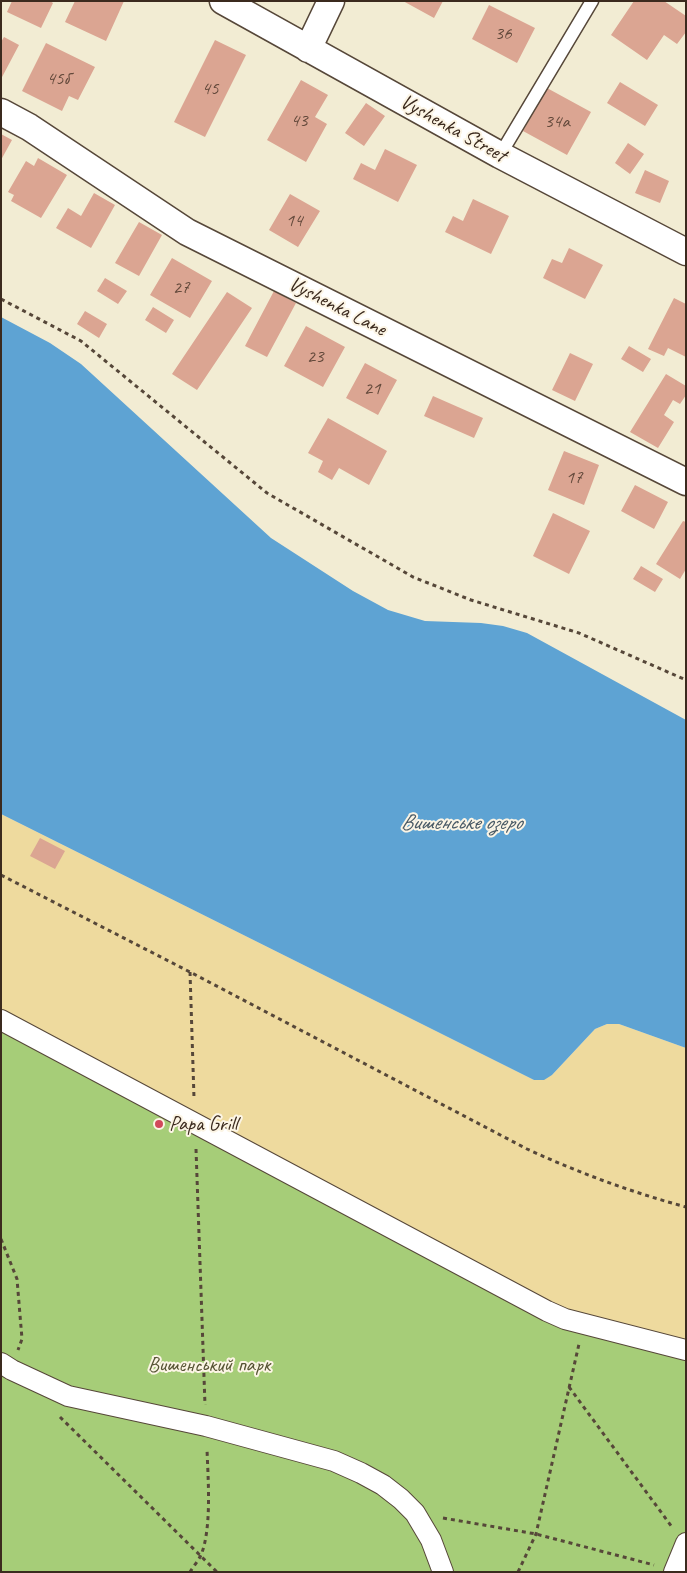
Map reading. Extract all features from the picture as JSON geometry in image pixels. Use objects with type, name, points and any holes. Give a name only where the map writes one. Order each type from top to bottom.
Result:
[{"type":"street","name":"Vyshenka Street","points":[[223,1],[500,155],[686,252]]},
{"type":"street","points":[[308,49],[331,1]]},
{"type":"street","name":"Vyshenka Lane","points":[[1,112],[29,127],[187,232],[683,476]]},
{"type":"street","points":[[1,1020],[547,1311],[565,1319],[686,1350]]},
{"type":"street","points":[[1,1363],[68,1396],[206,1426],[334,1461],[361,1473],[401,1499],[415,1513],[431,1540],[443,1572]]},
{"type":"street","points":[[674,1571],[685,1544]]},
{"type":"lane","points":[[500,155],[592,1]]},
{"type":"path","points":[[1,299],[81,341],[267,493],[413,577],[471,600],[579,633],[686,680]]},
{"type":"path","points":[[1,875],[544,1157],[603,1182],[686,1207]]},
{"type":"path","points":[[190,972],[208,1482],[205,1537],[200,1556],[190,1572]]},
{"type":"path","points":[[518,1572],[536,1534],[584,1324]]},
{"type":"path","points":[[569,1387],[685,1544]]},
{"type":"path","points":[[415,1513],[536,1534],[674,1571]]},
{"type":"green space","name":"Вишенський парк","points":[[1,1020],[686,1350],[686,1572],[1,1572]]},
{"type":"sand","points":[[1,814],[534,1080],[552,1075],[595,1029],[607,1024],[619,1024],[686,1048],[686,1350],[565,1319],[1,1020]]},
{"type":"water","name":"Вишенське озеро","points":[[1,317],[50,343],[81,364],[271,538],[353,591],[388,610],[425,621],[481,623],[503,626],[527,633],[686,720],[686,1048],[619,1024],[607,1024],[595,1029],[552,1075],[544,1080],[534,1080],[1,814]]},
{"type":"building","points":[[12,1],[50,1],[53,3],[41,28],[7,12]]},
{"type":"building","points":[[75,1],[124,1],[106,41],[65,22]]},
{"type":"building","points":[[403,1],[443,1],[434,18]]},
{"type":"building","points":[[634,1],[664,1],[686,16],[686,32],[677,44],[664,35],[647,60],[611,35]]},
{"type":"building","points":[[489,5],[535,28],[517,63],[472,39]]},
{"type":"building","points":[[4,37],[19,45],[1,79],[1,42]]},
{"type":"building","points":[[215,40],[246,55],[205,137],[174,122]]},
{"type":"building","points":[[46,43],[95,67],[78,100],[69,96],[62,111],[22,91]]},
{"type":"building","points":[[301,80],[328,95],[315,117],[327,124],[306,162],[267,140]]},
{"type":"building","points":[[620,82],[658,105],[645,126],[607,103]]},
{"type":"building","points":[[547,88],[591,112],[567,155],[523,131]]},
{"type":"building","points":[[366,103],[385,116],[364,146],[345,133]]},
{"type":"building","points":[[1,134],[12,140],[1,160]]},
{"type":"building","points":[[628,143],[644,154],[630,174],[615,163]]},
{"type":"building","points":[[385,149],[417,165],[398,202],[353,179],[361,163],[375,170]]},
{"type":"building","points":[[38,158],[67,175],[41,218],[11,201],[14,195],[8,192],[26,161],[34,166]]},
{"type":"building","points":[[645,170],[669,181],[660,203],[635,193]]},
{"type":"building","points":[[94,193],[115,205],[91,248],[56,228],[68,208],[81,216]]},
{"type":"building","points":[[290,194],[320,211],[298,247],[269,230]]},
{"type":"building","points":[[473,199],[509,216],[491,254],[445,232],[453,216],[463,221]]},
{"type":"building","points":[[139,222],[162,235],[139,276],[115,263]]},
{"type":"building","points":[[569,248],[603,265],[585,299],[543,278],[552,259],[562,263]]},
{"type":"building","points":[[172,258],[212,281],[190,318],[150,295]]},
{"type":"building","points":[[105,278],[127,291],[118,304],[97,291]]},
{"type":"building","points":[[274,291],[296,303],[267,357],[245,346]]},
{"type":"building","points":[[227,292],[252,308],[197,390],[172,374]]},
{"type":"building","points":[[674,298],[686,304],[686,357],[668,348],[664,356],[648,349]]},
{"type":"building","points":[[153,307],[174,320],[166,333],[145,320]]},
{"type":"building","points":[[85,311],[107,324],[99,338],[77,324]]},
{"type":"building","points":[[306,326],[345,347],[323,387],[284,366]]},
{"type":"building","points":[[629,346],[651,359],[643,372],[621,359]]},
{"type":"building","points":[[570,353],[593,364],[575,401],[552,390]]},
{"type":"building","points":[[365,363],[397,380],[378,415],[346,398]]},
{"type":"building","points":[[666,374],[686,386],[686,395],[680,404],[673,400],[664,415],[674,422],[658,448],[630,432]]},
{"type":"building","points":[[433,396],[483,418],[474,438],[424,416]]},
{"type":"building","points":[[328,418],[387,451],[369,485],[339,468],[332,480],[318,472],[323,461],[308,453]]},
{"type":"building","points":[[564,451],[599,465],[584,505],[548,490]]},
{"type":"building","points":[[635,485],[668,502],[654,529],[621,511]]},
{"type":"building","points":[[553,513],[590,531],[569,574],[533,556]]},
{"type":"building","points":[[683,521],[686,522],[686,569],[680,579],[656,564]]},
{"type":"building","points":[[641,566],[663,579],[655,592],[633,579]]},
{"type":"building","points":[[40,838],[65,851],[55,869],[30,856]]},
{"type":"place","name":"Papa Grill","points":[[159,1124]]}]
